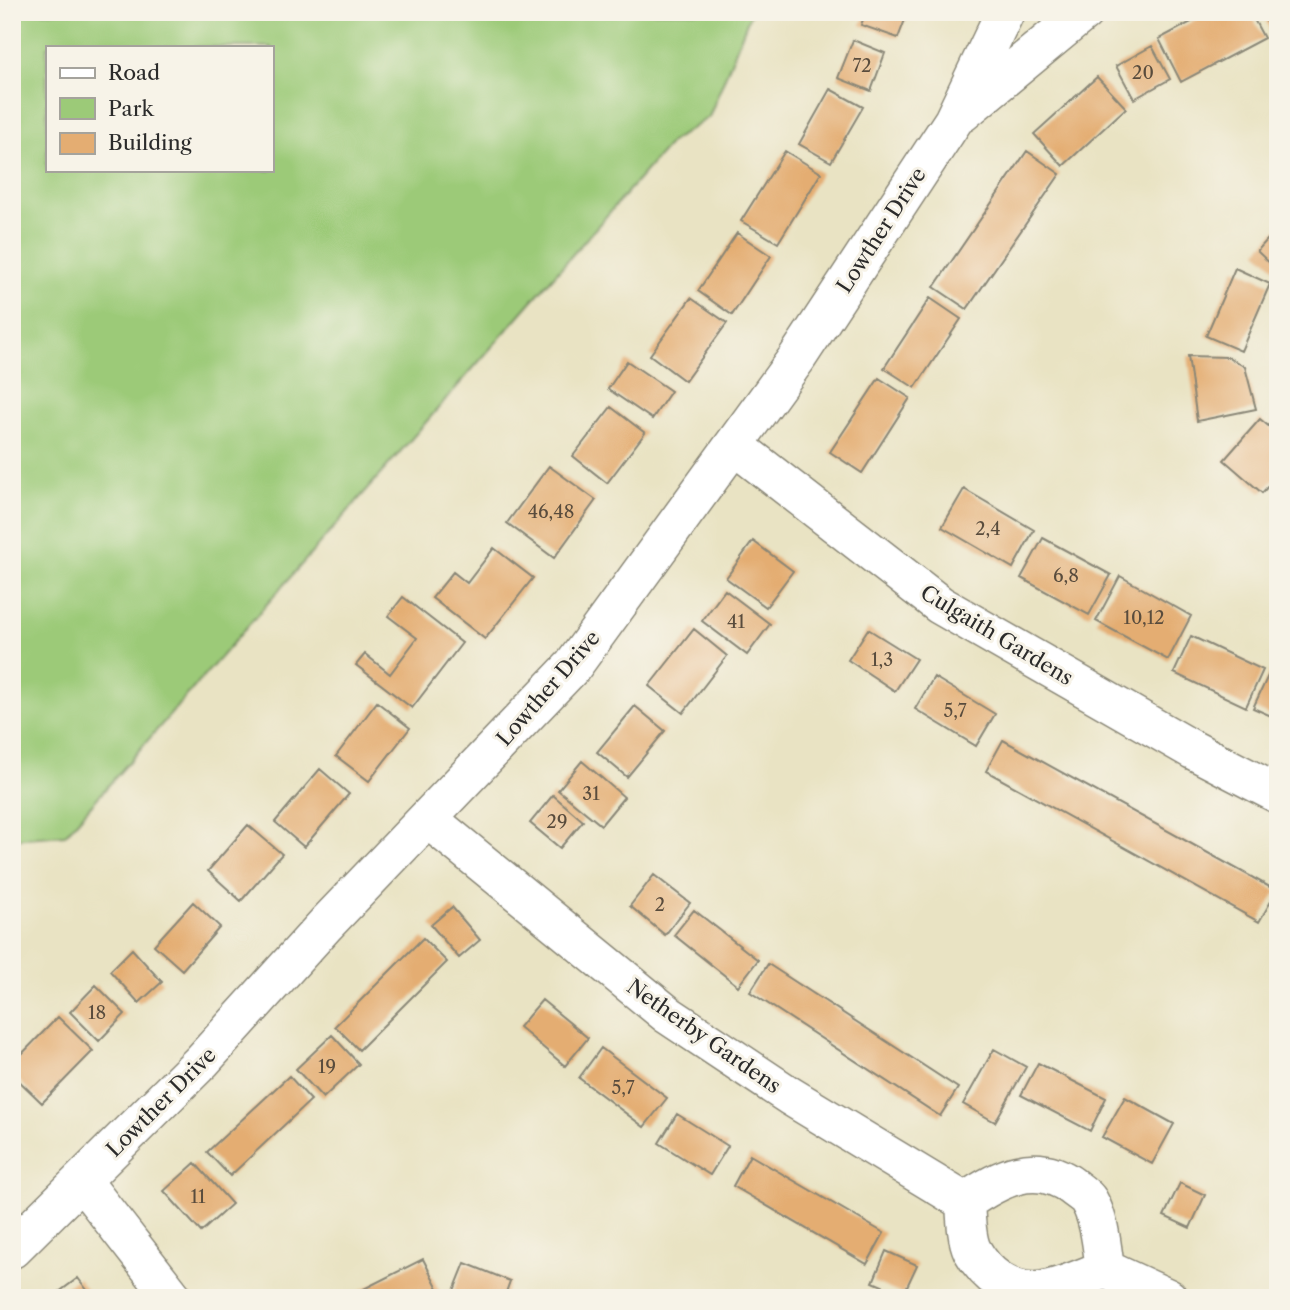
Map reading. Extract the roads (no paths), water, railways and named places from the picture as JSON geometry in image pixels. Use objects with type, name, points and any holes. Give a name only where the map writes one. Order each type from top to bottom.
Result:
[{"type":"street","name":"Lowther Drive","points":[[12,1249],[202,1061],[326,924],[573,666],[797,358],[953,121],[1005,12]]},
{"type":"street","points":[[953,121],[1084,12]]},
{"type":"street","name":"Culgaith Gardens","points":[[735,446],[940,606],[1193,750],[1278,794]]},
{"type":"street","name":"Netherby Gardens","points":[[428,819],[668,1015],[790,1096],[965,1202]]},
{"type":"street","points":[[1105,1269],[1099,1230],[1088,1200],[1061,1178],[1030,1172],[995,1181],[965,1202],[972,1249],[997,1281],[1014,1289],[1038,1291],[1105,1269],[1168,1298]]},
{"type":"street","points":[[82,1181],[173,1298]]}]
